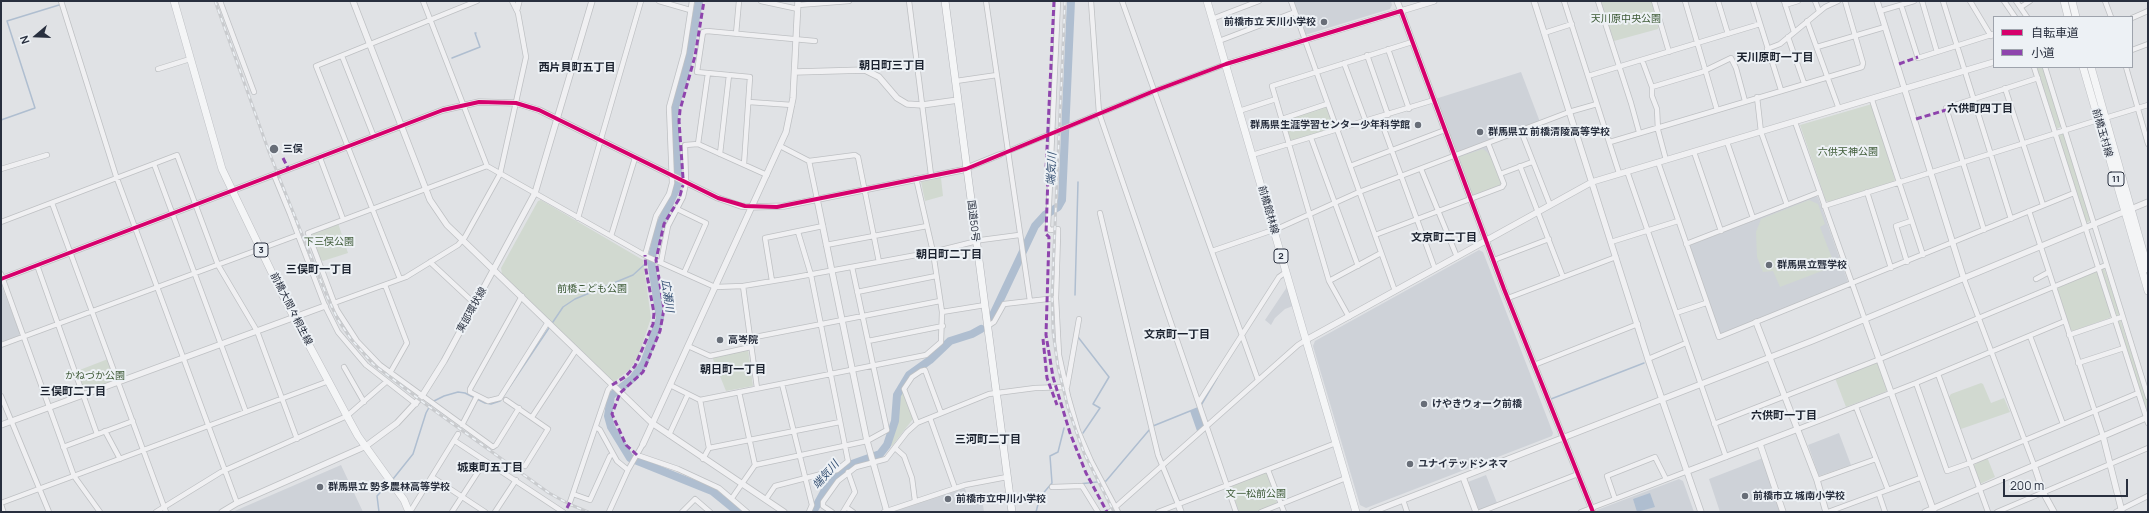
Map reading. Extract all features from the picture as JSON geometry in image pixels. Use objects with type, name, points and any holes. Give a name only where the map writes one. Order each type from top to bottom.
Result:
[{"type":"main road","name":"前橋大間々桐生線","points":[[174,1],[218,154],[260,249],[347,416],[410,512]]},
{"type":"main road","name":"国道50号","points":[[945,1],[1012,512]]},
{"type":"main road","name":"前橋館林線","points":[[1207,1],[1356,512]]},
{"type":"main road","points":[[2064,1],[2068,16]]},
{"type":"main road","points":[[2072,1],[2076,16]]},
{"type":"main road","name":"前橋玉村線","points":[[2083,68],[2102,119]]},
{"type":"main road","name":"前橋玉村線","points":[[2091,68],[2102,119],[2128,210],[2148,292]]},
{"type":"main road","name":"前橋玉村線","points":[[2128,210],[2147,260],[2148,269]]},
{"type":"street","points":[[61,1],[117,178],[237,503]]},
{"type":"street","points":[[220,1],[254,92]]},
{"type":"street","points":[[353,1],[426,189],[438,214],[462,241],[494,269],[652,423],[784,512]]},
{"type":"street","points":[[423,1],[487,166],[647,256],[715,287],[743,286],[772,282],[1019,235]]},
{"type":"street","points":[[400,279],[316,66],[431,21],[477,1]]},
{"type":"street","points":[[334,304],[400,279],[462,241],[500,174],[527,53],[517,9],[512,1]]},
{"type":"street","points":[[517,9],[518,1]]},
{"type":"street","name":"東部環状線","points":[[222,512],[237,503],[366,446],[397,424],[422,396],[444,361],[535,193],[592,1]]},
{"type":"street","points":[[578,218],[641,1]]},
{"type":"street","points":[[659,1],[690,10]]},
{"type":"street","points":[[647,256],[656,216],[670,192],[673,177],[669,107],[684,53],[692,1]]},
{"type":"street","points":[[736,34],[739,1]]},
{"type":"street","points":[[761,1],[798,5],[849,1]]},
{"type":"street","points":[[909,1],[931,175]]},
{"type":"street","points":[[986,1],[1019,235],[1030,301]]},
{"type":"street","points":[[1058,1],[1048,227],[1050,230],[1058,229],[1056,298],[1059,355],[1065,387],[1085,448],[1118,512]]},
{"type":"street","points":[[1091,1],[1099,113],[1236,512]]},
{"type":"street","points":[[1122,1],[1258,380]]},
{"type":"street","points":[[1212,19],[1259,1]]},
{"type":"street","points":[[1292,1],[1327,104],[1395,292]]},
{"type":"street","points":[[1397,1],[1486,241],[1592,510]]},
{"type":"street","points":[[100,512],[74,476],[48,408],[2,277],[274,176],[402,126],[463,105],[487,101],[516,103],[539,110],[673,177],[732,203],[752,207],[778,207],[966,169],[1099,113],[1226,64],[1434,1]]},
{"type":"street","points":[[1534,1],[1648,359],[1701,512]]},
{"type":"street","points":[[1564,1],[1619,173]]},
{"type":"street","points":[[1598,1],[1638,132]]},
{"type":"street","points":[[1654,1],[1669,52]]},
{"type":"street","points":[[1685,1],[1717,110]]},
{"type":"street","points":[[1718,1],[1728,34]]},
{"type":"street","points":[[1753,1],[1781,90]]},
{"type":"street","points":[[1794,32],[1784,3],[1798,1]]},
{"type":"street","points":[[1815,1],[1819,11]]},
{"type":"street","points":[[1767,49],[1776,46],[1788,38],[1819,11],[1829,4],[1838,1]]},
{"type":"street","points":[[1610,142],[1638,132],[1863,66],[1845,1]]},
{"type":"street","points":[[1877,1],[1964,279],[2043,492],[2054,512]]},
{"type":"street","points":[[1880,11],[1911,1]]},
{"type":"street","points":[[1922,1],[1937,52]]},
{"type":"street","points":[[1943,1],[2011,219]]},
{"type":"street","points":[[1901,5],[1917,57],[1992,35],[1970,1]]},
{"type":"street","points":[[2004,1],[2014,16]]},
{"type":"street","points":[[2016,1],[2026,16]]},
{"type":"street","points":[[2021,7],[2030,1]]},
{"type":"street","points":[[2105,1],[2111,16]]},
{"type":"street","points":[[609,512],[628,470],[643,444],[780,146],[792,105],[798,5]]},
{"type":"street","points":[[1219,41],[1295,12]]},
{"type":"street","points":[[2133,18],[2148,12]]},
{"type":"street","points":[[1807,22],[1839,109]]},
{"type":"street","points":[[1544,33],[1572,24]]},
{"type":"street","points":[[1588,76],[1760,24]]},
{"type":"street","points":[[1817,47],[1885,27]]},
{"type":"street","points":[[744,164],[750,76],[696,71],[703,32],[706,31],[815,41]]},
{"type":"street","points":[[1788,38],[1804,83]]},
{"type":"street","points":[[1349,318],[1329,281],[1289,145],[1273,84],[1412,42]]},
{"type":"street","points":[[2133,50],[2147,44],[2148,50]]},
{"type":"street","points":[[1388,49],[1409,109]]},
{"type":"street","points":[[1367,55],[1388,115]]},
{"type":"street","points":[[342,56],[374,137]]},
{"type":"street","points":[[1652,87],[1705,70],[1729,58],[1732,58],[1744,101]]},
{"type":"street","points":[[158,69],[190,59]]},
{"type":"street","points":[[1642,60],[1652,87],[1652,96],[1657,109],[1657,127],[1666,160]]},
{"type":"street","points":[[1110,512],[1258,380],[1306,340],[1349,318],[1592,182],[1872,100],[1993,62]]},
{"type":"street","points":[[1344,63],[1366,122]]},
{"type":"street","points":[[1925,512],[1933,510],[1978,489],[2103,436],[2147,420],[2034,68]]},
{"type":"street","points":[[2045,68],[2148,397]]},
{"type":"street","points":[[2126,68],[2148,144]]},
{"type":"street","points":[[795,72],[865,70],[879,78],[897,98],[907,104],[922,105],[958,100]]},
{"type":"street","points":[[698,144],[708,73]]},
{"type":"street","points":[[720,154],[729,75]]},
{"type":"street","points":[[956,81],[997,75]]},
{"type":"street","points":[[1984,230],[1946,110],[1948,106],[2038,78]]},
{"type":"street","points":[[2005,88],[2043,205]]},
{"type":"street","points":[[1757,97],[1761,132],[1787,205]]},
{"type":"street","points":[[1239,111],[1276,99]]},
{"type":"street","points":[[1252,155],[1380,118],[1434,100]]},
{"type":"street","points":[[1872,100],[1923,256]]},
{"type":"street","points":[[749,102],[792,105]]},
{"type":"street","points":[[1282,119],[1327,104]]},
{"type":"street","points":[[1212,250],[1274,230],[1359,192],[1569,112],[1597,104]]},
{"type":"street","points":[[1824,206],[2055,132],[2148,105]]},
{"type":"street","points":[[1380,118],[1435,269]]},
{"type":"street","points":[[1795,122],[1880,359],[1920,478],[1933,510]]},
{"type":"street","points":[[1350,166],[1445,130]]},
{"type":"street","points":[[1521,131],[1550,205]]},
{"type":"street","points":[[1311,138],[1358,266]]},
{"type":"street","points":[[1727,142],[1754,218]]},
{"type":"street","points":[[1375,235],[1502,187],[1504,184],[1488,143]]},
{"type":"street","points":[[661,262],[668,226],[683,197],[684,146],[686,144],[698,144],[767,175]]},
{"type":"street","points":[[780,146],[809,161],[855,155],[858,156],[879,262]]},
{"type":"street","points":[[1694,152],[1721,231]]},
{"type":"street","points":[[1,169],[47,155]]},
{"type":"street","points":[[1,222],[178,155],[218,266],[258,331],[297,439]]},
{"type":"street","points":[[320,158],[343,219]]},
{"type":"street","points":[[611,236],[635,158]]},
{"type":"street","points":[[809,161],[867,441],[886,512],[978,481],[1007,477]]},
{"type":"street","points":[[1500,174],[1532,162]]},
{"type":"street","points":[[1658,162],[1719,337],[1923,256],[2074,193]]},
{"type":"street","points":[[154,164],[246,412]]},
{"type":"street","points":[[487,166],[308,232],[334,304],[357,341],[369,355],[390,374],[494,446],[519,408]]},
{"type":"street","points":[[1520,166],[1563,277]]},
{"type":"street","points":[[1421,169],[1457,257]]},
{"type":"street","points":[[1627,171],[1726,457]]},
{"type":"street","points":[[274,176],[298,235],[324,306],[338,332],[352,350],[386,382],[416,404]]},
{"type":"street","points":[[670,385],[700,400],[929,354],[941,342],[943,326],[942,312],[933,252],[916,178]]},
{"type":"street","points":[[1686,244],[1820,192]]},
{"type":"street","points":[[1867,192],[1891,268]]},
{"type":"street","points":[[1372,512],[1866,320],[2148,202]]},
{"type":"street","points":[[52,203],[165,510]]},
{"type":"street","points":[[677,209],[705,222],[706,225],[684,273]]},
{"type":"street","points":[[2028,211],[2103,436],[2119,511],[2148,496]]},
{"type":"street","points":[[1100,213],[1162,465],[1181,512]]},
{"type":"street","points":[[1611,242],[1678,221]]},
{"type":"street","points":[[1907,262],[1896,226],[1911,221]]},
{"type":"street","points":[[772,282],[765,238],[823,226]]},
{"type":"street","points":[[826,245],[927,226]]},
{"type":"street","points":[[766,499],[775,486],[837,470],[848,461],[811,275],[798,232]]},
{"type":"street","points":[[1,345],[218,266],[298,235]]},
{"type":"street","points":[[1494,260],[1549,239]]},
{"type":"street","points":[[1329,281],[1381,253]]},
{"type":"street","points":[[1508,298],[1616,257]]},
{"type":"street","points":[[430,262],[475,304]]},
{"type":"street","points":[[37,265],[98,434]]},
{"type":"street","points":[[1714,424],[1880,359],[2106,265]]},
{"type":"street","points":[[732,498],[755,465],[867,441],[887,430],[852,267]]},
{"type":"street","points":[[1199,402],[1279,277],[1286,272]]},
{"type":"street","points":[[2036,279],[2049,272]]},
{"type":"street","points":[[857,292],[936,276]]},
{"type":"street","points":[[385,285],[407,343],[390,374]]},
{"type":"street","points":[[743,286],[757,388]]},
{"type":"street","points":[[522,296],[470,389],[470,392],[476,398],[488,401],[500,398],[550,324]]},
{"type":"street","points":[[988,326],[994,322],[1003,305],[1056,298]]},
{"type":"street","points":[[750,338],[940,301]]},
{"type":"street","points":[[1676,313],[1706,302]]},
{"type":"street","points":[[942,312],[984,304]]},
{"type":"street","points":[[1,425],[295,318],[324,306]]},
{"type":"street","points":[[2069,335],[2122,317]]},
{"type":"street","points":[[1065,387],[1068,385],[1078,319]]},
{"type":"street","points":[[1581,512],[1592,510],[1615,499],[1666,479],[1856,407],[2065,321]]},
{"type":"street","points":[[1756,322],[1798,429],[1827,512],[1920,478]]},
{"type":"street","points":[[1534,365],[1638,324]]},
{"type":"street","points":[[868,341],[943,326]]},
{"type":"street","points":[[2030,336],[2063,424]]},
{"type":"street","points":[[1648,359],[1686,343]]},
{"type":"street","points":[[688,346],[710,356],[751,347]]},
{"type":"street","points":[[2078,363],[2124,348]]},
{"type":"street","points":[[532,417],[576,350]]},
{"type":"street","points":[[344,367],[364,402]]},
{"type":"street","points":[[917,423],[904,389],[912,377],[921,370],[925,370],[941,413]]},
{"type":"street","points":[[1938,374],[1978,489],[1988,512]]},
{"type":"street","points":[[1,503],[328,381]]},
{"type":"street","points":[[156,512],[165,510],[225,470],[347,416],[386,382]]},
{"type":"street","points":[[1916,383],[1947,471],[1970,463],[2138,393]]},
{"type":"street","points":[[782,384],[812,504],[809,512]]},
{"type":"street","points":[[570,502],[608,390],[613,386]]},
{"type":"street","points":[[832,512],[823,506],[823,502],[848,472],[872,459],[880,462],[886,459],[907,432],[917,423],[989,394],[1034,388],[1065,387]]},
{"type":"street","points":[[740,392],[755,465]]},
{"type":"street","points":[[669,435],[688,394]]},
{"type":"street","points":[[1,396],[49,512]]},
{"type":"street","points":[[462,425],[476,398]]},
{"type":"street","points":[[506,400],[548,429],[525,466]]},
{"type":"street","points":[[700,400],[709,448],[703,458]]},
{"type":"street","points":[[1856,407],[1888,490]]},
{"type":"street","points":[[930,418],[955,488]]},
{"type":"street","points":[[63,447],[133,421]]},
{"type":"street","points":[[709,448],[840,422]]},
{"type":"street","points":[[596,427],[600,430],[613,454],[621,465],[628,470]]},
{"type":"street","points":[[105,431],[120,459]]},
{"type":"street","points":[[410,512],[458,434]]},
{"type":"street","points":[[455,441],[563,512]]},
{"type":"street","points":[[1158,512],[1336,444]]},
{"type":"street","points":[[1760,444],[1783,512]]},
{"type":"street","points":[[895,448],[904,456],[912,478],[915,501]]},
{"type":"street","points":[[1997,512],[2148,448]]},
{"type":"street","points":[[573,494],[590,500],[610,456],[613,454]]},
{"type":"street","points":[[637,456],[678,469],[719,488],[747,512]]},
{"type":"street","points":[[1615,499],[1607,476],[1655,457],[1666,479]]},
{"type":"street","points":[[1817,480],[1876,459]]},
{"type":"street","points":[[452,512],[486,460]]},
{"type":"street","points":[[1268,470],[1284,512]]},
{"type":"street","points":[[848,472],[855,492],[845,510],[853,512]]},
{"type":"street","points":[[1480,512],[1578,474]]},
{"type":"street","points":[[432,477],[485,512]]},
{"type":"street","points":[[1463,477],[1476,512]]},
{"type":"street","points":[[1261,512],[1346,478]]},
{"type":"street","points":[[495,512],[516,480]]},
{"type":"street","points":[[1052,487],[1082,486],[1098,512]]},
{"type":"street","points":[[1878,494],[1885,512]]},
{"type":"street","points":[[686,511],[695,500],[710,512]]},
{"type":"street","points":[[1403,500],[1407,512]]},
{"type":"street","points":[[1,506],[3,512]]},
{"type":"shaded area","name":"前橋市立 天川小学校","points":[[1292,1],[1391,1],[1392,5],[1390,9],[1305,35]]},
{"type":"shaded area","name":"群馬県立 前橋清陵高等学校","points":[[1521,72],[1540,122],[1486,142],[1503,186],[1470,197],[1435,99]]},
{"type":"shaded area","name":"群馬県立聾学校","points":[[1816,196],[1818,197],[1848,282],[1847,285],[1721,334],[1718,331],[1689,247],[1690,245]]},
{"type":"shaded area","points":[[1479,250],[1483,252],[1553,433],[1552,436],[1366,508],[1360,505],[1313,346],[1315,341]]},
{"type":"shaded area","points":[[1,284],[20,333],[19,336],[1,342]]},
{"type":"shaded area","points":[[1287,287],[1293,306],[1285,309],[1275,318],[1271,325],[1265,320]]},
{"type":"shaded area","points":[[1839,433],[1851,465],[1819,476],[1808,445]]},
{"type":"shaded area","name":"前橋市立 城南小学校","points":[[1763,458],[1781,512],[1720,512],[1709,479]]},
{"type":"shaded area","name":"群馬県立 勢多農林高等学校","points":[[341,465],[363,512],[233,512],[237,510]]},
{"type":"shaded area","points":[[1486,475],[1497,503],[1479,510],[1468,482]]},
{"type":"shaded area","points":[[1679,479],[1683,481],[1694,512],[1596,512],[1597,510]]},
{"type":"shaded area","name":"前橋市立中川小学校","points":[[965,488],[968,500],[982,498],[984,512],[893,512]]},
{"type":"green space","name":"天川原中央公園","points":[[1600,1],[1652,1],[1659,26],[1658,29],[1614,41]]},
{"type":"green space","points":[[2036,68],[2043,68],[2062,126],[2057,129]]},
{"type":"green space","name":"六供天神公園","points":[[1872,104],[1895,180],[1894,182],[1829,202],[1826,201],[1800,125]]},
{"type":"green space","points":[[1325,107],[1327,108],[1334,127],[1333,130],[1292,142],[1290,140],[1285,120]]},
{"type":"green space","points":[[2064,133],[2092,220],[2086,223],[2058,135]]},
{"type":"green space","points":[[1483,149],[1493,161],[1501,183],[1500,185],[1473,196],[1459,157]]},
{"type":"green space","points":[[941,178],[943,196],[925,201],[921,182]]},
{"type":"green space","name":"前橋こども公園","points":[[541,200],[643,260],[651,318],[638,357],[630,369],[614,382],[502,274],[501,268],[538,201]]},
{"type":"green space","points":[[1809,200],[1818,204],[1825,224],[1820,227],[1835,266],[1780,287],[1773,271],[1763,272],[1757,257],[1756,232],[1761,219]]},
{"type":"green space","name":"下三俣公園","points":[[338,223],[348,253],[323,261],[320,259],[310,234]]},
{"type":"green space","points":[[2104,268],[2120,314],[2117,316],[2101,269]]},
{"type":"green space","points":[[2095,271],[2097,272],[2112,317],[2073,331],[2071,330],[2057,289],[2058,286]]},
{"type":"green space","points":[[2120,319],[2148,403],[2148,412],[2146,413],[2117,321]]},
{"type":"green space","points":[[748,349],[753,386],[726,391],[713,359],[714,356]]},
{"type":"green space","name":"かねづか公園","points":[[108,359],[115,378],[114,381],[86,391],[84,390],[77,371]]},
{"type":"green space","points":[[1876,361],[1878,362],[1888,389],[1885,392],[1846,407],[1835,378]]},
{"type":"green space","points":[[1981,383],[1983,384],[1991,403],[2004,398],[2010,412],[1961,429],[1949,397],[1951,394]]},
{"type":"green space","points":[[899,392],[903,392],[913,419],[892,446],[890,445],[897,420]]},
{"type":"green space","points":[[1987,457],[1995,477],[1980,484],[1974,465]]},
{"type":"green space","name":"文一松前公園","points":[[1265,472],[1267,473],[1277,503],[1255,512],[1239,512],[1231,488],[1232,486]]},
{"type":"water","points":[[1200,407],[1206,426],[1197,431],[1190,411]]},
{"type":"water","points":[[1650,493],[1655,507],[1637,512],[1633,499]]},
{"type":"waterway","name":"広瀬川","points":[[699,1],[687,67],[675,107],[674,120],[678,173],[677,187],[659,227],[651,261],[660,318],[644,363],[633,378],[611,396],[608,416],[611,427],[630,458],[712,491],[738,512]]},
{"type":"waterway","name":"端気川","points":[[992,317],[1035,226],[1045,215],[1058,207],[1062,200],[1071,1]]},
{"type":"waterway","points":[[1,120],[35,108],[7,21],[59,5]]},
{"type":"waterway","points":[[452,58],[480,47],[476,33]]},
{"type":"waterway","points":[[1075,295],[1078,182]]},
{"type":"waterway","points":[[393,479],[413,454],[426,413],[432,402],[444,396],[458,392],[465,393],[485,403],[491,404],[500,401],[563,307],[575,299],[633,275],[651,261]]},
{"type":"waterway","name":"端気川","points":[[813,512],[824,492],[840,474],[852,464],[880,454],[887,445],[895,421],[897,395],[909,375],[930,360],[950,341],[972,334],[981,329]]},
{"type":"waterway","points":[[1078,337],[1109,377],[1093,404],[1100,408],[1083,433]]},
{"type":"waterway","points":[[1551,399],[1644,363]]},
{"type":"waterway","points":[[1153,426],[1200,407],[1217,378]]},
{"type":"waterway","points":[[1036,512],[1040,497],[1052,483],[1050,456],[1058,452],[1064,428]]},
{"type":"waterway","points":[[1079,484],[1106,481],[1150,429]]},
{"type":"waterway","points":[[379,512],[377,496],[389,483]]},
{"type":"railway","points":[[215,1],[269,152],[326,294],[338,320],[351,339],[373,364],[428,406],[549,493],[588,512]]},
{"type":"railway","points":[[1065,1],[1052,294],[1053,332],[1058,367],[1068,408],[1084,453],[1114,512]]},
{"type":"marked path","points":[[683,178],[679,121],[680,110],[695,56],[704,1]]},
{"type":"marked path","points":[[1054,1],[1046,170],[1048,176],[1046,234],[1049,237],[1046,335],[1053,377],[1070,433],[1086,473],[1107,512]]},
{"type":"marked path","points":[[1899,64],[1918,57]]},
{"type":"marked path","points":[[1916,119],[1946,110]]},
{"type":"marked path","points":[[283,158],[288,168]]},
{"type":"marked path","points":[[637,455],[626,445],[612,414],[620,393],[643,372],[660,331],[664,309],[656,260],[664,224],[679,199],[683,185]]},
{"type":"marked path","points":[[612,385],[625,377],[635,366],[653,324],[654,313],[646,270],[645,255]]},
{"type":"marked path","points":[[1043,339],[1047,378],[1057,405]]},
{"type":"marked path","points":[[567,508],[570,502]]},
{"type":"cycle path","points":[[1,279],[443,110],[479,102],[516,103],[539,110],[718,198],[745,206],[777,207],[966,169],[1154,91],[1226,64],[1401,11],[1504,289],[1593,512]]},
{"type":"place","name":"前橋市立 天川小学校","points":[[1324,22]]},
{"type":"place","name":"群馬県生涯学習センター少年科学館","points":[[1418,125]]},
{"type":"place","name":"群馬県立 前橋清陵高等学校","points":[[1480,132]]},
{"type":"place","name":"三俣","points":[[274,149]]},
{"type":"place","name":"群馬県立聾学校","points":[[1769,265]]},
{"type":"place","name":"高岑院","points":[[720,340]]},
{"type":"place","name":"けやきウォーク前橋","points":[[1424,404]]},
{"type":"place","name":"ユナイテッドシネマ","points":[[1410,464]]},
{"type":"place","name":"群馬県立 勢多農林高等学校","points":[[320,487]]},
{"type":"place","name":"前橋市立 城南小学校","points":[[1745,496]]},
{"type":"place","name":"前橋市立中川小学校","points":[[948,499]]},
{"type":"district","name":"天川原町一丁目","points":[[1775,58]]},
{"type":"district","name":"朝日町三丁目","points":[[892,66]]},
{"type":"district","name":"西片貝町五丁目","points":[[577,68]]},
{"type":"district","name":"六供町四丁目","points":[[1980,109]]},
{"type":"district","name":"文京町二丁目","points":[[1444,238]]},
{"type":"district","name":"朝日町二丁目","points":[[949,255]]},
{"type":"district","name":"三俣町一丁目","points":[[319,270]]},
{"type":"district","name":"文京町一丁目","points":[[1177,335]]},
{"type":"district","name":"朝日町一丁目","points":[[733,370]]},
{"type":"district","name":"三俣町二丁目","points":[[73,392]]},
{"type":"district","name":"六供町一丁目","points":[[1784,416]]},
{"type":"district","name":"三河町二丁目","points":[[988,440]]},
{"type":"district","name":"城東町五丁目","points":[[490,468]]}]
